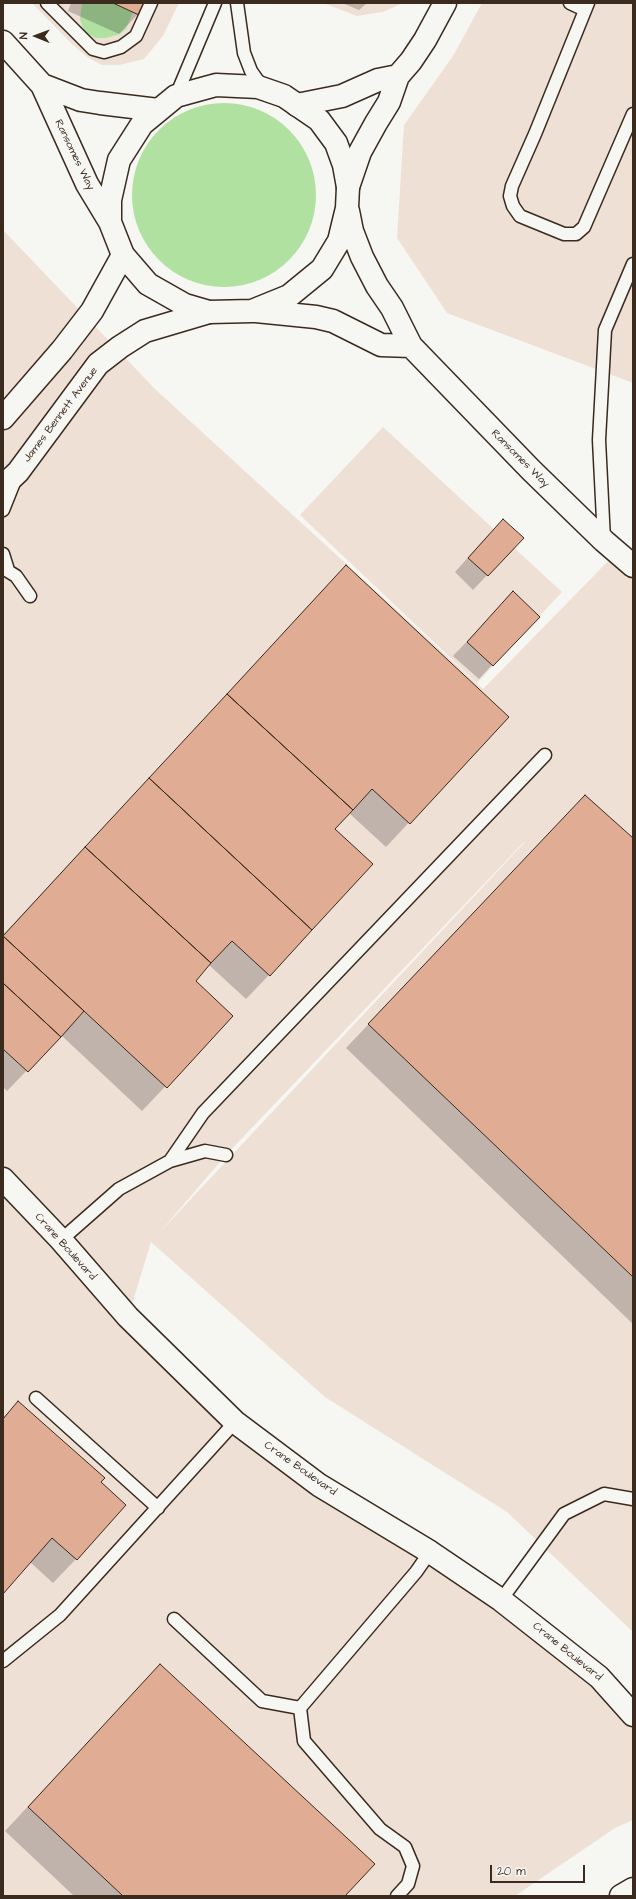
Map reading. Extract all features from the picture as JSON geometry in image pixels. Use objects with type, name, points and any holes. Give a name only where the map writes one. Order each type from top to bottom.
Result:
[{"type":"main road","points":[[252,310],[289,296],[322,268],[339,241],[360,152],[389,102],[398,76],[426,40],[445,3]]},
{"type":"main road","name":"Ransomes Way","points":[[3,42],[42,85],[87,184],[110,222]]},
{"type":"main road","points":[[297,105],[342,96],[378,80],[398,76]]},
{"type":"main road","name":"Ransomes Way","points":[[42,85],[81,100],[158,110]]},
{"type":"main road","name":"Ransomes Way","points":[[176,96],[216,86],[258,87],[284,96],[319,120],[336,143],[344,165],[352,231],[362,257],[377,286],[392,308],[411,346],[531,470],[604,541],[633,566]]},
{"type":"main road","points":[[176,96],[142,124],[119,160],[110,200],[110,222],[123,255],[148,284],[185,305],[209,312],[252,310],[316,317],[333,322],[381,345],[411,346]]},
{"type":"main road","points":[[3,418],[62,350],[92,311],[123,255]]},
{"type":"main road","name":"James Bennett Avenue","points":[[10,479],[98,364],[120,347],[145,331],[209,312]]},
{"type":"main road","name":"Crane Boulevard","points":[[3,1179],[61,1240],[128,1318],[235,1422],[319,1485],[430,1552],[501,1600],[599,1677],[633,1715]]},
{"type":"main road","points":[[621,1896],[633,1889]]},
{"type":"lane","points":[[47,3],[93,49],[104,52],[121,48],[136,36],[151,3]]},
{"type":"lane","points":[[176,96],[215,3]]},
{"type":"lane","points":[[237,3],[244,53],[251,71],[263,89]]},
{"type":"lane","points":[[570,3],[587,6],[535,134],[512,186],[510,196],[513,206],[520,216],[564,234],[576,234],[584,227],[633,114]]},
{"type":"lane","points":[[604,541],[599,440],[605,330],[633,264]]},
{"type":"lane","points":[[3,510],[10,479]]},
{"type":"lane","points":[[3,554],[5,569],[16,576],[30,596]]},
{"type":"lane","points":[[170,1161],[203,1113],[545,755]]},
{"type":"lane","points":[[61,1240],[119,1189],[170,1161],[205,1151],[226,1155]]},
{"type":"lane","points":[[36,1398],[158,1508]]},
{"type":"lane","points":[[3,1661],[60,1615],[235,1422]]},
{"type":"lane","points":[[501,1600],[564,1514],[604,1494],[633,1499]]},
{"type":"lane","points":[[397,1896],[408,1884],[413,1866],[405,1847],[380,1829],[304,1741],[300,1708],[416,1572],[430,1552]]},
{"type":"lane","points":[[174,1619],[262,1701],[300,1708]]},
{"type":"shaded area","points":[[32,3],[179,3],[163,36],[144,59],[119,65],[102,65],[87,57],[71,43]]},
{"type":"shaded area","points":[[323,3],[403,3],[383,12],[357,16]]},
{"type":"shaded area","points":[[482,3],[633,3],[633,383],[447,313],[397,238],[404,125],[453,56]]},
{"type":"shaded area","points":[[3,230],[155,389],[483,689],[616,553],[633,566],[633,1632],[507,1512],[325,1397],[151,1242],[128,1317],[235,1422],[430,1552],[633,1715],[633,1820],[615,1828],[515,1896],[3,1896]],"holes":[[[524,843],[160,1232],[226,1155]]]},
{"type":"shaded area","points":[[383,427],[562,592],[477,683],[300,515]]},
{"type":"green space","points":[[82,3],[113,3],[133,12],[126,29],[120,34],[106,38],[96,38],[88,34],[83,28],[80,19]]},
{"type":"green space","points":[[233,103],[242,104],[268,114],[283,124],[295,136],[305,151],[312,168],[315,177],[315,213],[305,239],[295,254],[283,266],[268,276],[242,286],[215,287],[206,286],[180,276],[165,266],[153,254],[143,239],[133,213],[132,186],[133,177],[143,151],[153,136],[165,124],[180,114],[206,104]]},
{"type":"building","points":[[113,3],[145,3],[139,15]]},
{"type":"building","points":[[503,519],[524,538],[488,576],[468,558]]},
{"type":"building","points":[[346,565],[509,717],[410,824],[372,789],[353,810],[227,694]]},
{"type":"building","points":[[513,591],[540,617],[493,666],[467,642]]},
{"type":"building","points":[[227,694],[353,810],[335,829],[373,864],[312,930],[149,778]]},
{"type":"building","points":[[149,778],[312,930],[270,976],[232,941],[211,963],[85,847]]},
{"type":"building","points":[[585,795],[633,838],[633,1277],[368,1024]]},
{"type":"building","points":[[85,847],[211,963],[196,981],[233,1016],[167,1088],[3,936]]},
{"type":"building","points":[[3,936],[84,1011],[61,1037],[3,983]]},
{"type":"building","points":[[3,983],[61,1037],[28,1072],[3,1049]]},
{"type":"building","points":[[18,1401],[105,1478],[101,1482],[126,1505],[77,1560],[52,1538],[3,1594],[3,1419]]},
{"type":"building","points":[[160,1664],[375,1864],[345,1896],[123,1896],[28,1807]]}]
